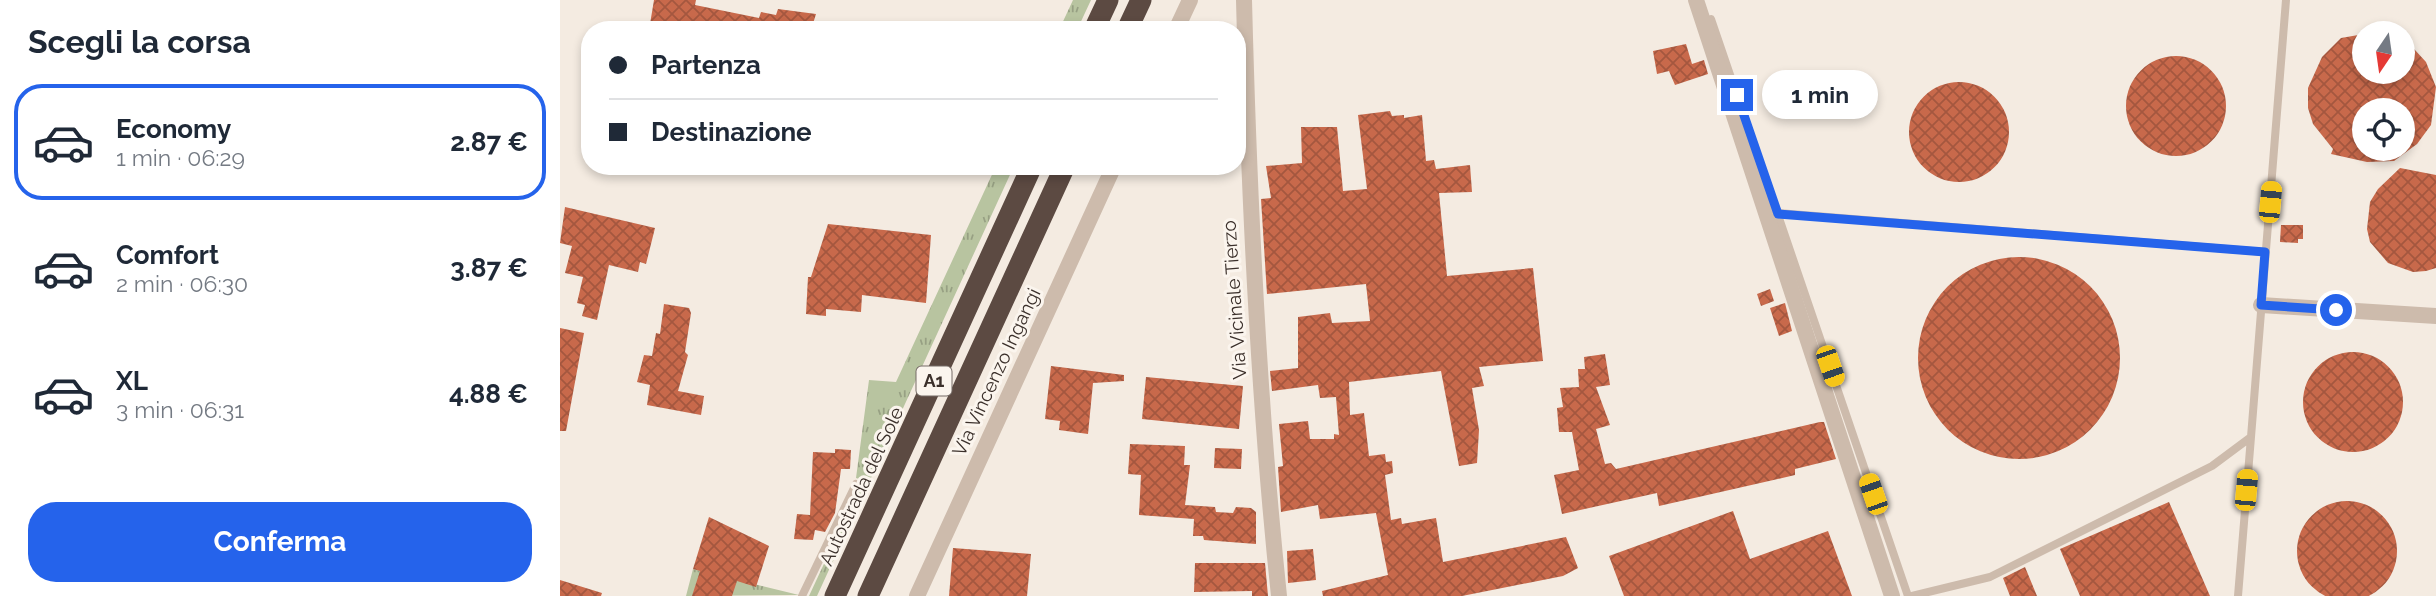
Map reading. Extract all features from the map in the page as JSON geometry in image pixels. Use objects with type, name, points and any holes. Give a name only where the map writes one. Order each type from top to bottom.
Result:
[{"type":"highway","points":[[1098,21],[1108,0]]},
{"type":"highway","points":[[1131,21],[1141,0]]},
{"type":"highway","name":"Autostrada del Sole","points":[[835,596],[1028,175]]},
{"type":"highway","name":"A1","points":[[869,596],[1061,175]]},
{"type":"street","points":[[1180,21],[1190,0]]},
{"type":"street","name":"Via Vicinale Tierzo","points":[[1244,0],[1245,21]]},
{"type":"street","points":[[1696,0],[1892,596]]},
{"type":"street","name":"Via Vicinale Tierzo","points":[[1246,77],[1250,232],[1266,462],[1279,596]]},
{"type":"street","name":"Via Vincenzo Ingangi","points":[[917,596],[1110,175]]},
{"type":"street","points":[[2261,305],[2436,316]]},
{"type":"lane","points":[[1704,0],[1910,596],[1990,577],[2212,466],[2251,437]]},
{"type":"lane","points":[[2238,596],[2286,0]]},
{"type":"lane","points":[[1778,214],[2265,252]]},
{"type":"lane","points":[[802,596],[856,484]]},
{"type":"green space","points":[[1073,0],[1091,0],[1081,21],[1063,21]]},
{"type":"green space","points":[[992,175],[1010,175],[817,596],[809,596],[863,480],[856,478],[869,380],[896,382]]},
{"type":"green space","points":[[693,569],[799,595],[686,596]]},
{"type":"building","points":[[654,0],[696,0],[695,5],[759,18],[761,12],[776,15],[778,9],[816,14],[814,21],[650,21]]},
{"type":"building","points":[[2352,36],[2352,84],[2415,84],[2415,50],[2426,62],[2436,87],[2431,125],[2417,144],[2415,145],[2415,98],[2352,98],[2352,159],[2331,154],[2333,149],[2313,124],[2308,108],[2308,88],[2322,57],[2341,38]]},
{"type":"building","points":[[1686,44],[1692,64],[1704,60],[1708,74],[1675,85],[1669,71],[1657,74],[1653,51]]},
{"type":"building","points":[[2176,56],[2195,60],[2212,70],[2222,87],[2226,106],[2222,125],[2212,142],[2195,152],[2176,156],[2157,152],[2140,142],[2130,125],[2126,106],[2130,87],[2140,70],[2157,60]]},
{"type":"building","points":[[1959,82],[1978,86],[1995,96],[2005,113],[2009,132],[2005,151],[1995,168],[1978,178],[1959,182],[1940,178],[1923,168],[1913,151],[1909,132],[1913,113],[1923,96],[1940,86]]},
{"type":"building","points":[[1390,111],[1392,116],[1404,115],[1404,118],[1422,115],[1426,161],[1434,160],[1436,169],[1470,165],[1472,192],[1439,193],[1447,276],[1533,268],[1543,361],[1479,367],[1484,386],[1472,388],[1479,430],[1477,463],[1459,466],[1441,371],[1349,382],[1350,415],[1364,413],[1369,456],[1385,454],[1386,462],[1392,461],[1393,473],[1385,475],[1391,520],[1401,518],[1402,524],[1436,518],[1443,562],[1566,537],[1578,568],[1563,576],[1462,596],[1323,596],[1322,591],[1388,575],[1376,513],[1320,519],[1318,505],[1281,512],[1278,467],[1283,466],[1279,424],[1308,421],[1310,439],[1334,439],[1334,434],[1339,435],[1336,397],[1320,398],[1318,385],[1272,391],[1270,371],[1298,368],[1298,317],[1330,313],[1332,323],[1370,321],[1366,284],[1267,294],[1261,199],[1271,198],[1266,166],[1302,163],[1301,127],[1337,127],[1343,191],[1367,189],[1358,115]]},
{"type":"building","points":[[2400,168],[2436,175],[2436,268],[2413,272],[2388,263],[2370,242],[2367,229],[2370,202],[2378,189]]},
{"type":"building","points":[[565,207],[655,228],[646,264],[640,262],[638,272],[609,265],[597,320],[582,316],[585,305],[577,303],[583,277],[565,273],[572,246],[560,243]]},
{"type":"building","points":[[828,224],[931,235],[926,303],[862,295],[861,312],[826,309],[826,316],[806,314],[808,277],[811,277]]},
{"type":"building","points":[[2281,225],[2303,225],[2303,239],[2298,239],[2298,243],[2280,242]]},
{"type":"building","points":[[2019,257],[2058,265],[2075,274],[2090,287],[2103,302],[2112,319],[2120,358],[2112,397],[2103,414],[2090,429],[2075,442],[2058,451],[2019,459],[1980,451],[1963,442],[1948,429],[1935,414],[1926,397],[1918,358],[1926,319],[1935,302],[1948,287],[1963,274],[1980,265]]},
{"type":"building","points":[[1770,289],[1774,301],[1761,306],[1757,294]]},
{"type":"building","points":[[1785,303],[1792,331],[1779,336],[1770,308]]},
{"type":"building","points":[[664,304],[689,308],[691,313],[685,352],[688,355],[678,391],[704,396],[701,415],[647,405],[650,385],[637,382],[644,355],[652,356],[656,333],[660,334]]},
{"type":"building","points":[[560,328],[584,333],[566,431],[560,431]]},
{"type":"building","points":[[2353,352],[2372,356],[2389,366],[2399,383],[2403,402],[2399,421],[2389,438],[2372,448],[2353,452],[2334,448],[2317,438],[2307,421],[2303,402],[2307,383],[2317,366],[2334,356]]},
{"type":"building","points":[[1605,354],[1610,385],[1596,387],[1610,425],[1596,429],[1605,464],[1611,463],[1616,469],[1820,422],[1824,422],[1836,459],[1795,469],[1795,475],[1659,506],[1657,493],[1562,514],[1554,475],[1579,470],[1572,432],[1559,432],[1557,408],[1563,407],[1560,388],[1579,387],[1578,369],[1585,369],[1584,357]]},
{"type":"building","points":[[1051,366],[1124,375],[1124,381],[1093,383],[1088,434],[1059,430],[1060,421],[1045,419]]},
{"type":"building","points":[[1146,377],[1243,386],[1239,429],[1142,419]]},
{"type":"building","points":[[1130,444],[1185,446],[1184,465],[1190,465],[1185,505],[1215,507],[1216,512],[1233,513],[1236,507],[1251,508],[1256,512],[1256,544],[1204,540],[1203,536],[1193,536],[1194,519],[1139,515],[1141,475],[1128,474]]},
{"type":"building","points":[[1215,448],[1242,449],[1241,469],[1214,468]]},
{"type":"building","points":[[835,449],[851,450],[850,469],[841,469],[835,513],[825,532],[815,530],[813,540],[794,539],[797,514],[810,515],[813,452],[835,453]]},
{"type":"building","points":[[2169,502],[2210,596],[2080,596],[2060,549]]},
{"type":"building","points":[[2337,502],[2357,502],[2375,510],[2388,523],[2396,541],[2393,570],[2382,586],[2366,597],[2328,597],[2306,579],[2298,561],[2298,541],[2306,523],[2319,510]]},
{"type":"building","points":[[1733,511],[1750,559],[1828,531],[1852,596],[1624,596],[1609,556]]},
{"type":"building","points":[[709,517],[769,546],[756,587],[737,581],[732,596],[692,596],[700,571],[693,569]]},
{"type":"building","points":[[953,548],[1031,554],[1027,596],[949,596]]},
{"type":"building","points":[[1313,549],[1316,580],[1288,583],[1287,551]]},
{"type":"building","points":[[1195,563],[1265,563],[1268,596],[1252,596],[1252,591],[1194,592]]},
{"type":"building","points":[[2025,567],[2037,596],[2010,596],[2003,578]]},
{"type":"building","points":[[560,580],[602,593],[601,596],[560,596]]},
{"type":"route","points":[[1737,95],[1778,214],[2265,252],[2261,305],[2336,310]]}]
